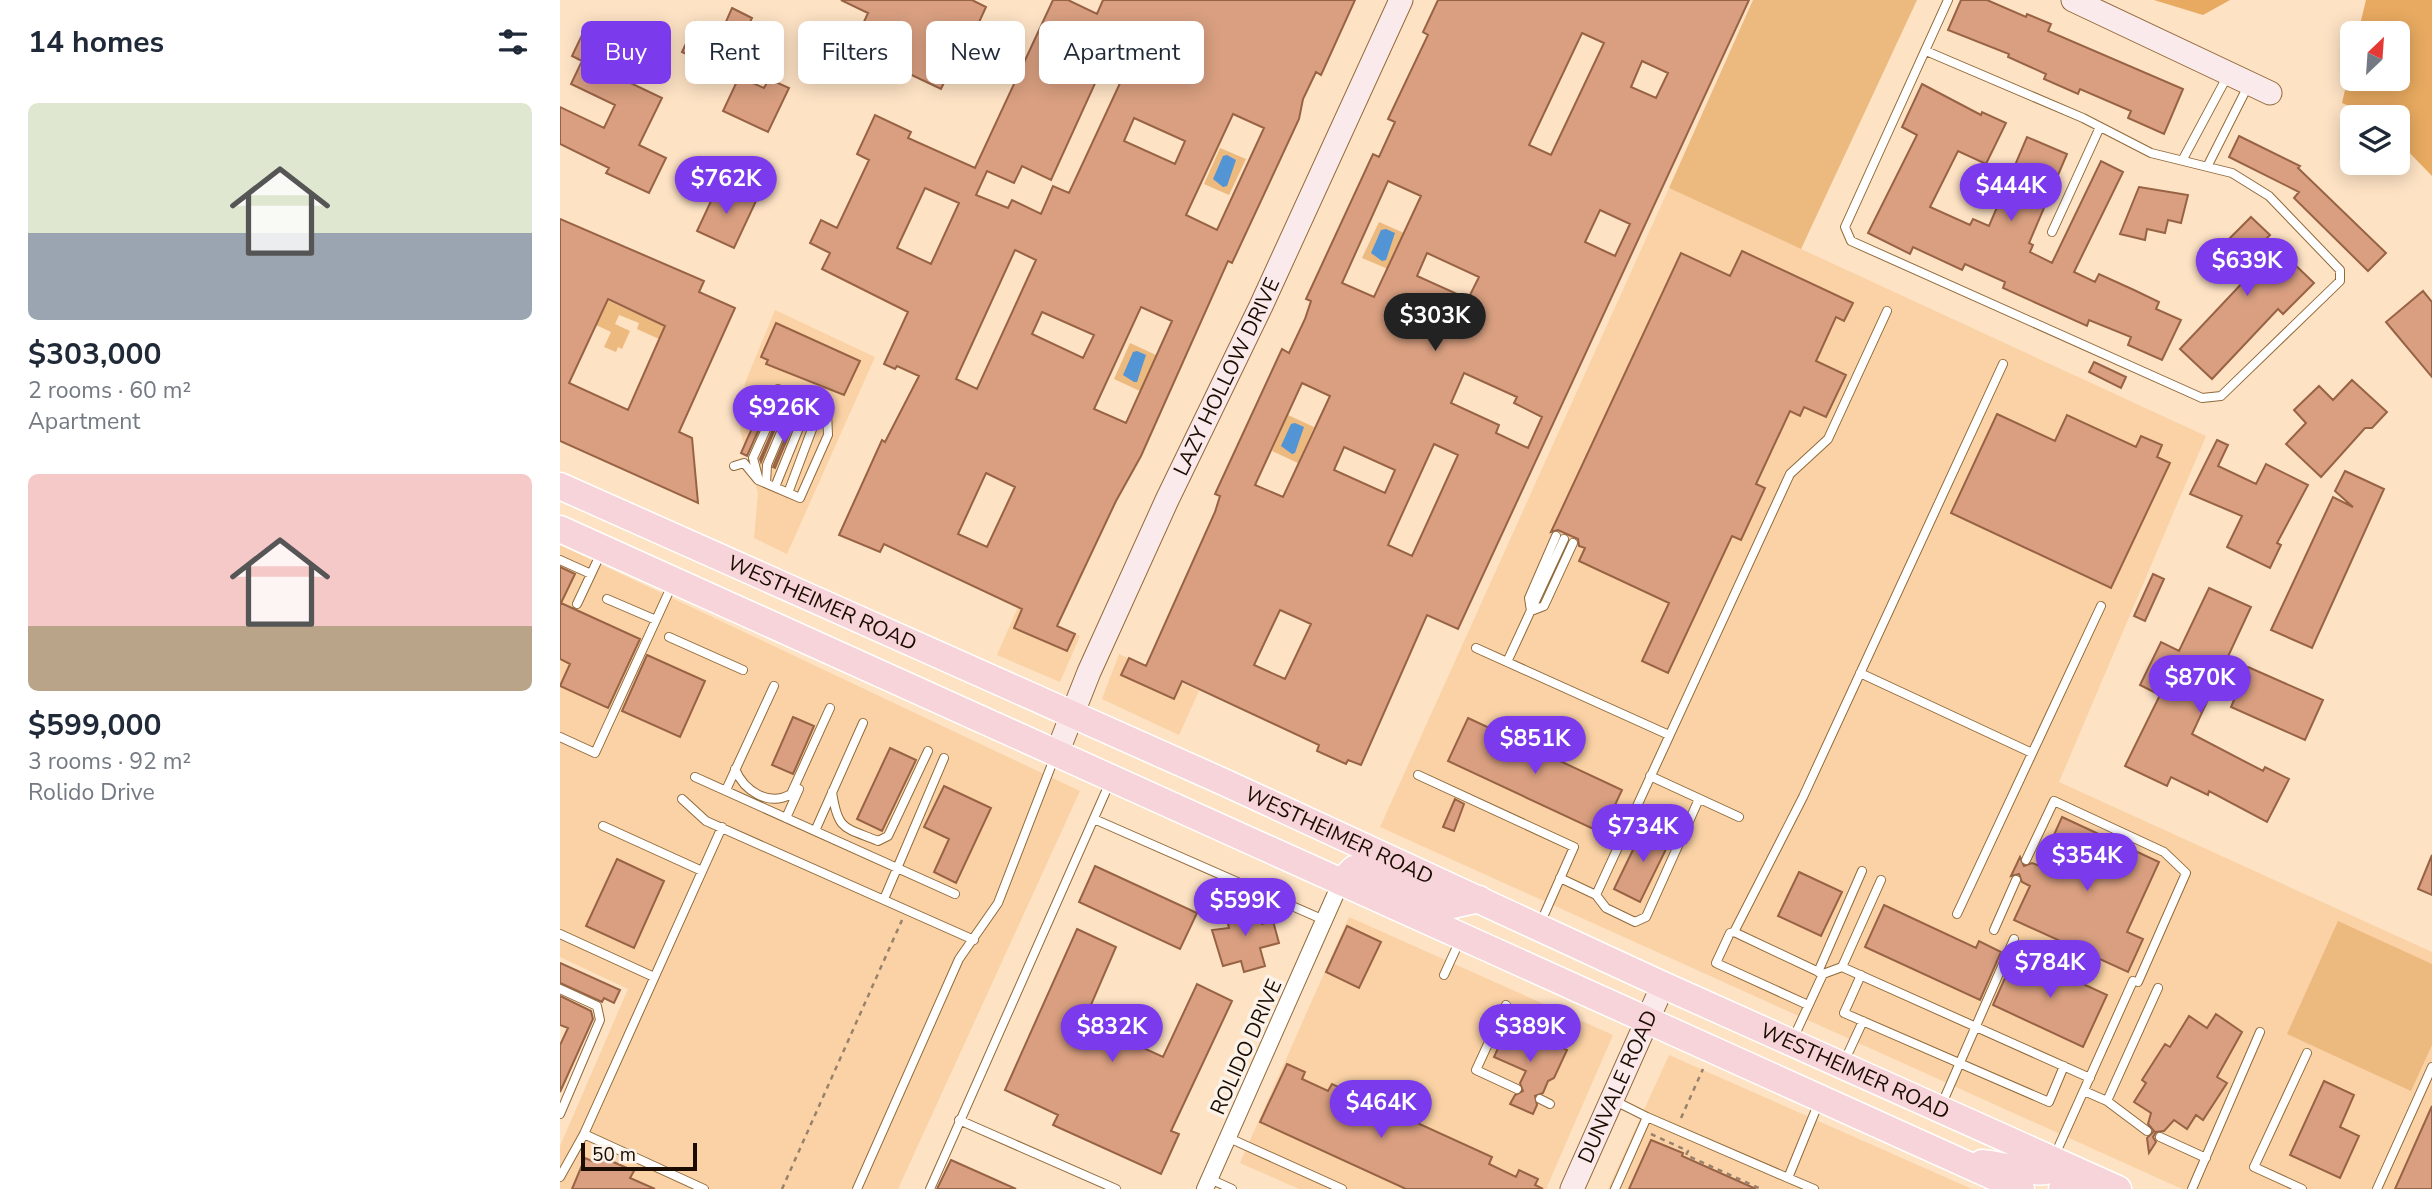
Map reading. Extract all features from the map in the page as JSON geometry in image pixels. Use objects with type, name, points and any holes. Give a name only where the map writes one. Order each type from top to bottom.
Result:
[{"type":"main road","name":"WESTHEIMER ROAD","points":[[560,485],[1073,714],[1663,985],[2118,1189]]},
{"type":"main road","name":"WESTHEIMER ROAD","points":[[560,530],[2021,1189]]},
{"type":"main road","points":[[1341,882],[1354,869],[1362,868],[1448,906],[1479,899]]},
{"type":"main road","points":[[1956,1160],[2023,1168],[2036,1173],[2046,1171],[2053,1160]]},
{"type":"main road","points":[[2062,1189],[2076,1189]]},
{"type":"street","name":"LAZY HOLLOW DRIVE","points":[[1056,754],[1167,500],[1261,306],[1401,0]]},
{"type":"street","points":[[2073,0],[2250,83]]},
{"type":"street","name":"ROLIDO DRIVE","points":[[1208,1184],[1341,882]]},
{"type":"street","name":"DUNVALE ROAD","points":[[1572,1189],[1663,985]]},
{"type":"lane","points":[[1926,51],[2100,127],[2151,153],[2232,173],[2269,196],[2340,270],[2340,282],[2221,396],[2202,398],[1852,241],[1845,227],[1948,0]]},
{"type":"lane","points":[[2208,165],[2250,83]]},
{"type":"lane","points":[[2183,159],[2250,83]]},
{"type":"lane","points":[[2052,232],[2100,127]]},
{"type":"lane","points":[[1596,895],[1790,474],[1828,439],[1887,311]]},
{"type":"lane","points":[[1808,1005],[1793,993],[1758,977],[1738,968],[1716,963],[1803,797],[2003,364]]},
{"type":"lane","points":[[734,466],[744,463],[762,481],[800,498],[828,435],[827,411],[781,390],[753,458],[762,481]]},
{"type":"lane","points":[[762,481],[796,397]]},
{"type":"lane","points":[[775,487],[809,403]]},
{"type":"lane","points":[[788,493],[820,408]]},
{"type":"lane","points":[[1507,662],[1560,538]]},
{"type":"lane","points":[[1531,611],[1544,606],[1573,543]]},
{"type":"lane","points":[[577,604],[603,549]]},
{"type":"lane","points":[[560,560],[591,574]]},
{"type":"lane","points":[[560,737],[596,753],[673,582]]},
{"type":"lane","points":[[607,599],[656,620]]},
{"type":"lane","points":[[1957,914],[2101,606]]},
{"type":"lane","points":[[669,637],[743,670]]},
{"type":"lane","points":[[1476,648],[1669,735]]},
{"type":"lane","points":[[1860,673],[2032,753]]},
{"type":"lane","points":[[726,790],[774,686]]},
{"type":"lane","points":[[735,769],[741,783],[771,800],[780,800],[791,794],[832,710],[786,818]]},
{"type":"lane","points":[[815,831],[863,723]]},
{"type":"lane","points":[[832,792],[836,816],[841,825],[878,841],[888,836],[928,751]]},
{"type":"lane","points":[[857,1189],[959,959],[998,903],[1056,754]]},
{"type":"lane","points":[[884,899],[944,758]]},
{"type":"lane","points":[[1418,775],[1574,847],[1539,927]]},
{"type":"lane","points":[[1650,776],[1739,817]]},
{"type":"lane","points":[[695,777],[955,894]]},
{"type":"lane","points":[[930,1189],[1111,779]]},
{"type":"lane","points":[[682,799],[695,813],[722,827],[974,940]]},
{"type":"lane","points":[[1560,878],[1596,895],[1606,908],[1635,922],[1646,917],[1699,799]]},
{"type":"lane","points":[[2026,860],[2054,801],[2164,852],[2186,873],[2053,1160]]},
{"type":"lane","points":[[1627,826],[1643,814],[1656,810],[1678,821],[1684,834]]},
{"type":"lane","points":[[1094,819],[1324,920]]},
{"type":"lane","points":[[603,826],[702,871]]},
{"type":"lane","points":[[560,1177],[584,1134],[722,827]]},
{"type":"lane","points":[[1792,1042],[1861,871]]},
{"type":"lane","points":[[1842,967],[1881,880]]},
{"type":"lane","points":[[1994,930],[2016,880]]},
{"type":"lane","points":[[1734,932],[1748,944],[1803,969],[1820,973],[1842,967],[2090,1078]]},
{"type":"lane","points":[[560,934],[654,977]]},
{"type":"lane","points":[[1444,975],[1461,937]]},
{"type":"lane","points":[[1940,1109],[2014,939]]},
{"type":"lane","points":[[1861,975],[1844,1013],[2049,1102],[2064,1066]]},
{"type":"lane","points":[[2107,1101],[2158,988]]},
{"type":"lane","points":[[560,989],[597,1006],[600,1020],[560,1114]]},
{"type":"lane","points":[[1506,1005],[1476,1070],[1517,1089]]},
{"type":"lane","points":[[1842,1065],[1863,1021]]},
{"type":"lane","points":[[2192,1189],[2260,1032]]},
{"type":"lane","points":[[2302,1189],[2254,1167],[2306,1053]]},
{"type":"lane","points":[[2377,1189],[2432,1067]]},
{"type":"lane","points":[[2084,1091],[2107,1101],[2147,1131]]},
{"type":"lane","points":[[1540,1099],[1550,1104]]},
{"type":"lane","points":[[1612,1100],[1814,1189]]},
{"type":"lane","points":[[1788,1178],[1821,1100]]},
{"type":"lane","points":[[1615,1189],[1647,1117]]},
{"type":"lane","points":[[959,1121],[1116,1189]]},
{"type":"lane","points":[[584,1134],[704,1189]]},
{"type":"lane","points":[[2160,1137],[2206,1158]]},
{"type":"lane","points":[[1229,1138],[1342,1189]]},
{"type":"lane","points":[[1208,1184],[1232,1189]]},
{"type":"path","points":[[782,1189],[906,909]]},
{"type":"path","points":[[1704,1066],[1670,1143],[1688,1151],[1686,1155],[1761,1189]]},
{"type":"shaded area","points":[[1753,0],[1917,0],[1801,249],[1669,188]]},
{"type":"shaded area","points":[[2154,0],[2230,0],[2203,15]]},
{"type":"shaded area","points":[[2366,0],[2432,0],[2432,176],[2410,153],[2410,105],[2342,103],[2345,91],[2410,91],[2410,21],[2361,21]]},
{"type":"shaded area","points":[[1220,148],[1246,159],[1229,195],[1204,184]]},
{"type":"shaded area","points":[[1669,188],[2206,436],[2059,782],[2432,952],[2432,1189],[2182,1189],[1380,827]]},
{"type":"shaded area","points":[[1379,222],[1404,233],[1388,269],[1362,258]]},
{"type":"shaded area","points":[[602,298],[664,326],[659,339],[637,329],[639,323],[619,315],[615,324],[630,331],[622,349],[618,347],[616,352],[604,347],[611,332],[596,325],[603,312],[595,307]]},
{"type":"shaded area","points":[[775,310],[875,357],[787,554],[754,538],[758,493],[740,431],[745,383]]},
{"type":"shaded area","points":[[1130,343],[1156,355],[1140,391],[1114,379]]},
{"type":"shaded area","points":[[1288,415],[1314,427],[1298,463],[1272,451]]},
{"type":"shaded area","points":[[560,545],[1080,791],[898,1189],[560,1189],[560,1146],[628,989],[560,957]]},
{"type":"shaded area","points":[[1018,607],[1080,636],[1060,682],[997,655]]},
{"type":"shaded area","points":[[1119,654],[1199,691],[1179,735],[1102,699]]},
{"type":"shaded area","points":[[1349,917],[1613,1035],[1546,1189],[1299,1189],[1240,1163]]},
{"type":"shaded area","points":[[2338,921],[2432,964],[2432,1045],[2411,1091],[2287,1034]]},
{"type":"shaded area","points":[[1669,1055],[1972,1189],[1608,1189]]},
{"type":"water","points":[[1227,155],[1236,160],[1227,186],[1223,187],[1213,179],[1223,156]]},
{"type":"water","points":[[1381,230],[1395,233],[1386,260],[1382,261],[1371,253]]},
{"type":"water","points":[[1133,352],[1146,355],[1137,382],[1134,382],[1123,375]]},
{"type":"water","points":[[1291,424],[1304,427],[1295,453],[1292,454],[1281,446]]},
{"type":"building","points":[[841,0],[972,0],[986,7],[980,21],[926,21],[926,82],[912,75],[912,21],[864,21],[868,13]]},
{"type":"building","points":[[1053,0],[1068,0],[1097,14],[1103,0],[1355,0],[1321,75],[1316,72],[1303,99],[1299,119],[1232,263],[1228,261],[1141,456],[1116,501],[1057,626],[1075,634],[1067,651],[1014,628],[1022,609],[884,544],[880,552],[839,535],[882,440],[885,442],[919,376],[897,366],[895,369],[884,364],[908,312],[822,269],[830,253],[810,243],[821,220],[837,228],[869,160],[857,154],[875,115],[911,132],[908,138],[975,168],[1014,84],[1025,84],[1025,60],[1039,30],[1039,84],[1095,84],[1051,180],[1022,166],[1014,183],[987,171],[976,195],[1008,208],[1012,200],[1041,214],[1053,186],[1069,193],[1120,84],[1204,84],[1204,21],[1043,21]],"holes":[[[1233,114],[1264,128],[1217,230],[1186,215]],[[1134,118],[1185,141],[1175,164],[1124,141]],[[925,188],[959,203],[931,264],[897,248]],[[1015,250],[1036,260],[977,389],[956,379]],[[1141,307],[1172,321],[1126,423],[1094,409]],[[1042,312],[1094,335],[1083,358],[1032,334]],[[986,473],[1015,487],[987,547],[958,534]]]},
{"type":"building","points":[[1438,0],[1749,0],[1458,629],[1427,615],[1361,765],[1348,760],[1346,764],[1317,751],[1319,745],[1182,681],[1174,699],[1121,675],[1129,658],[1146,666],[1215,512],[1220,496],[1215,494],[1282,349],[1289,353],[1305,319],[1311,301],[1306,299],[1373,154],[1379,157],[1395,122],[1388,119],[1428,35],[1423,32]],"holes":[[[1582,33],[1604,43],[1551,155],[1529,145]],[[1642,61],[1668,73],[1656,98],[1631,87]],[[1388,181],[1421,196],[1374,297],[1342,283]],[[1600,210],[1630,224],[1615,256],[1585,242]],[[1427,253],[1479,277],[1468,299],[1417,276]],[[1464,373],[1517,397],[1514,403],[1542,417],[1528,448],[1496,433],[1499,425],[1451,403]],[[1302,383],[1330,396],[1283,497],[1255,485]],[[1434,444],[1458,455],[1412,556],[1388,545]],[[1344,447],[1395,470],[1385,493],[1334,470]],[[1280,610],[1311,624],[1285,679],[1254,665]]]},
{"type":"building","points":[[1961,0],[1987,0],[2026,17],[2027,14],[2051,24],[2048,31],[2183,89],[2164,134],[2128,118],[2131,111],[2080,89],[2078,94],[2044,79],[2046,74],[2008,57],[2009,54],[1948,30]]},
{"type":"building","points":[[732,8],[752,18],[751,21],[726,21]]},
{"type":"building","points":[[581,37],[581,60],[572,56]]},
{"type":"building","points":[[581,63],[581,84],[633,84],[662,98],[639,145],[666,158],[649,193],[606,173],[609,168],[560,144],[560,107],[604,128],[615,105],[571,84]]},
{"type":"building","points":[[736,84],[755,84],[764,88],[766,84],[780,84],[789,88],[768,132],[723,111]]},
{"type":"building","points":[[930,84],[943,84],[941,89]]},
{"type":"building","points":[[1922,84],[1981,115],[1982,112],[2006,123],[1986,164],[1958,151],[1930,207],[1970,225],[1973,219],[1989,226],[2027,137],[2067,154],[2029,243],[2033,245],[2030,252],[2052,263],[2101,161],[2123,172],[2074,272],[2095,282],[2099,274],[2159,302],[2156,309],[2181,320],[2162,360],[2128,345],[2131,337],[2089,320],[2087,326],[2003,288],[2005,282],[1965,264],[1962,270],[1913,247],[1910,254],[1868,233],[1917,135],[1902,127]]},
{"type":"building","points":[[2239,136],[2300,166],[2298,168],[2386,253],[2368,271],[2294,198],[2299,192],[2229,157]]},
{"type":"building","points":[[719,184],[756,201],[734,248],[697,231]]},
{"type":"building","points":[[2139,187],[2188,195],[2181,223],[2168,220],[2165,233],[2147,229],[2145,240],[2120,234]]},
{"type":"building","points":[[2251,217],[2270,235],[2267,238],[2314,283],[2283,314],[2278,309],[2212,379],[2180,349],[2246,279],[2217,251]]},
{"type":"building","points":[[560,219],[704,281],[699,292],[735,308],[679,432],[692,438],[698,503],[560,441]],"holes":[[[608,299],[665,326],[628,410],[569,383]]]},
{"type":"building","points":[[1742,251],[1853,303],[1844,321],[1836,317],[1816,361],[1846,375],[1826,417],[1804,407],[1800,416],[1790,411],[1756,484],[1765,488],[1741,540],[1732,536],[1668,673],[1642,661],[1669,603],[1579,561],[1585,548],[1579,546],[1578,539],[1558,530],[1551,532],[1681,253],[1730,276]]},
{"type":"building","points":[[2423,291],[2432,302],[2432,377],[2386,322]]},
{"type":"building","points":[[776,323],[860,361],[844,395],[766,364],[768,360],[761,357]]},
{"type":"building","points":[[2094,362],[2126,377],[2121,388],[2089,372]]},
{"type":"building","points":[[2352,380],[2387,412],[2372,428],[2365,428],[2321,477],[2286,444],[2306,423],[2294,410],[2319,386],[2333,400]]},
{"type":"building","points":[[761,408],[767,411],[747,456],[741,453]]},
{"type":"building","points":[[1997,414],[2055,441],[2067,415],[2136,447],[2141,436],[2162,445],[2157,457],[2170,463],[2111,588],[1951,513]]},
{"type":"building","points":[[780,417],[761,462],[760,459]]},
{"type":"building","points":[[792,422],[794,423],[775,468],[773,467]]},
{"type":"building","points":[[2217,440],[2228,445],[2218,466],[2256,484],[2266,464],[2308,485],[2277,543],[2281,545],[2270,568],[2227,547],[2242,516],[2190,494]]},
{"type":"building","points":[[2345,471],[2384,489],[2312,648],[2271,630],[2333,497],[2353,507],[2335,491]]},
{"type":"building","points":[[560,567],[575,574],[561,603],[640,639],[608,708],[560,686],[570,664],[560,659]]},
{"type":"building","points":[[2153,574],[2164,579],[2145,621],[2134,616]]},
{"type":"building","points":[[2209,588],[2251,607],[2192,734],[2263,771],[2265,767],[2289,779],[2267,822],[2209,791],[2208,795],[2171,777],[2167,786],[2125,766],[2160,695],[2140,685],[2161,642],[2179,651]]},
{"type":"building","points":[[647,655],[705,681],[680,737],[622,711]]},
{"type":"building","points":[[2248,667],[2323,700],[2305,740],[2231,707]]},
{"type":"building","points":[[793,717],[814,726],[793,774],[772,765]]},
{"type":"building","points":[[1468,718],[1622,790],[1602,833],[1448,761]]},
{"type":"building","points":[[890,748],[916,760],[882,831],[857,819]]},
{"type":"building","points":[[944,786],[991,808],[956,883],[934,872],[949,839],[924,827]]},
{"type":"building","points":[[1455,799],[1464,804],[1454,831],[1443,827]]},
{"type":"building","points":[[2062,817],[2159,862],[2127,932],[2143,939],[2128,972],[2014,920],[2030,886],[2022,882],[2019,874],[2011,876],[2020,857],[2024,866],[2032,863],[2040,866]]},
{"type":"building","points":[[1643,829],[1658,837],[1662,829],[1673,835],[1640,902],[1614,889]]},
{"type":"building","points":[[2432,855],[2432,895],[2418,889]]},
{"type":"building","points":[[617,859],[664,881],[634,948],[586,926]]},
{"type":"building","points":[[1095,866],[1197,913],[1180,949],[1079,902]]},
{"type":"building","points":[[1799,872],[1842,892],[1821,936],[1778,916]]},
{"type":"building","points":[[1256,904],[1262,924],[1273,921],[1279,943],[1260,948],[1265,966],[1244,972],[1241,961],[1223,966],[1212,930],[1229,928],[1225,912]]},
{"type":"building","points":[[1884,905],[1976,948],[1979,941],[2001,952],[1980,1000],[1865,947]]},
{"type":"building","points":[[1347,926],[1381,942],[1359,988],[1326,972]]},
{"type":"building","points":[[1077,929],[1116,947],[1084,1021],[1163,1057],[1197,984],[1232,1001],[1171,1131],[1179,1134],[1161,1174],[1053,1125],[1058,1115],[1005,1090]]},
{"type":"building","points":[[2016,953],[2107,995],[2083,1047],[1993,1005]]},
{"type":"building","points":[[560,963],[620,990],[614,1003],[604,998],[602,1002],[560,983]]},
{"type":"building","points":[[560,996],[591,1011],[593,1019],[560,1092],[560,1045],[568,1028],[560,1025]]},
{"type":"building","points":[[2216,1014],[2242,1032],[2217,1077],[2227,1083],[2203,1120],[2196,1115],[2187,1129],[2174,1120],[2164,1131],[2156,1132],[2153,1137],[2156,1142],[2149,1153],[2147,1138],[2154,1131],[2148,1124],[2151,1113],[2134,1102],[2146,1083],[2142,1080],[2165,1044],[2170,1047],[2189,1016],[2207,1028]]},
{"type":"building","points":[[1509,1024],[1567,1050],[1554,1078],[1548,1081],[1543,1093],[1535,1096],[1537,1105],[1533,1114],[1510,1104],[1515,1095],[1523,1091],[1520,1083],[1526,1071],[1494,1057]]},
{"type":"building","points":[[1287,1064],[1305,1072],[1302,1079],[1328,1091],[1332,1084],[1492,1157],[1489,1164],[1516,1177],[1519,1170],[1538,1179],[1535,1185],[1543,1189],[1406,1189],[1260,1122]]},
{"type":"building","points":[[2324,1081],[2354,1095],[2340,1127],[2359,1136],[2340,1178],[2290,1155]]},
{"type":"building","points":[[2432,1106],[2432,1189],[2395,1189]]},
{"type":"building","points":[[1651,1140],[1683,1153],[1682,1156],[1756,1189],[1629,1189]]},
{"type":"building","points":[[595,1154],[634,1171],[630,1178],[655,1189],[572,1189],[585,1158],[592,1161]]},
{"type":"building","points":[[951,1160],[1016,1189],[937,1189]]}]
